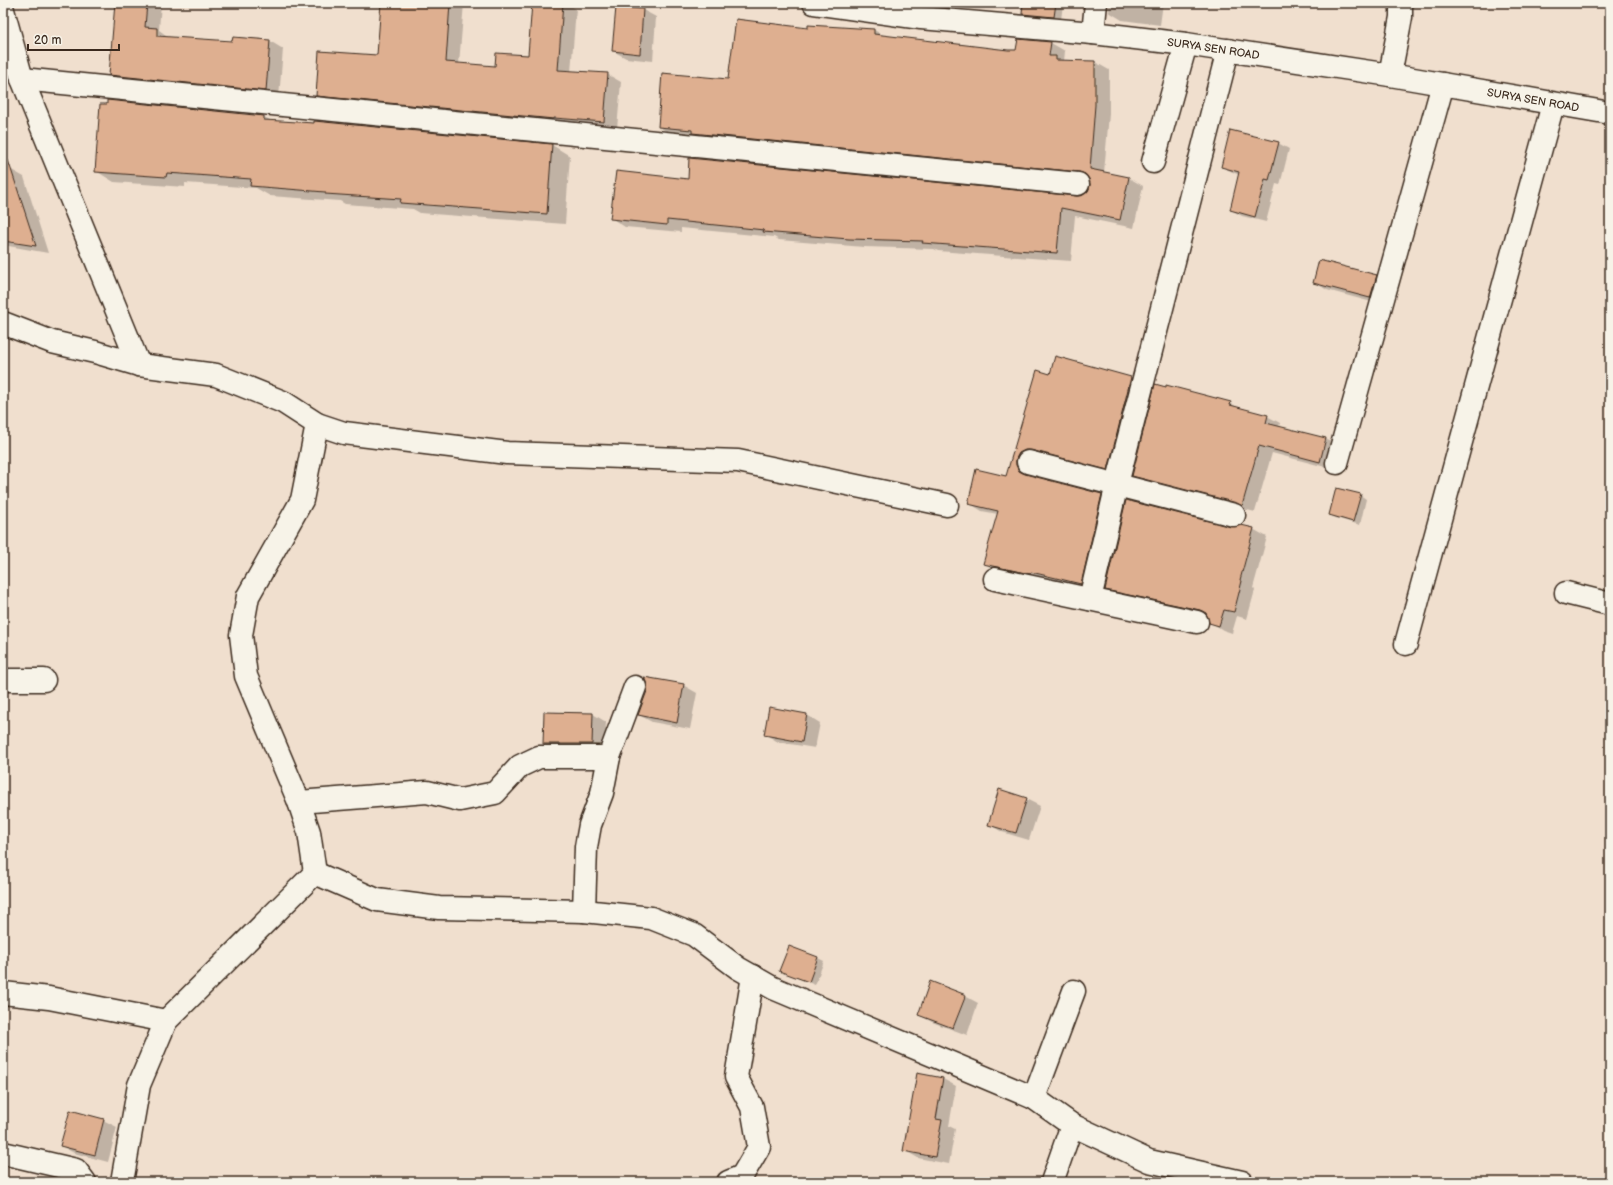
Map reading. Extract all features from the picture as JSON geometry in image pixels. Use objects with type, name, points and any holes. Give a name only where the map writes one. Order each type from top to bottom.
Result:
[{"type":"street","name":"SURYA SEN ROAD","points":[[814,3],[922,11],[1186,44],[1390,75],[1610,113]]},
{"type":"street","points":[[1093,33],[1096,3]]},
{"type":"street","points":[[1390,75],[1401,17],[1401,3]]},
{"type":"street","points":[[3,10],[22,79],[139,365]]},
{"type":"street","points":[[1153,162],[1186,44]]},
{"type":"street","points":[[1090,599],[1117,484],[1228,50]]},
{"type":"street","points":[[22,79],[1078,184]]},
{"type":"street","points":[[1337,463],[1443,84]]},
{"type":"street","points":[[1406,644],[1553,104]]},
{"type":"street","points":[[3,323],[52,342],[139,365],[216,375],[283,402],[317,424],[344,433],[507,453],[738,461],[947,505]]},
{"type":"street","points":[[315,873],[309,832],[299,802],[246,676],[241,635],[248,596],[302,500],[317,424]]},
{"type":"street","points":[[1028,462],[1234,515]]},
{"type":"street","points":[[995,579],[1197,622]]},
{"type":"street","points":[[1566,593],[1610,604]]},
{"type":"street","points":[[3,680],[44,680]]},
{"type":"street","points":[[584,911],[586,847],[590,825],[602,793],[609,757],[635,687]]},
{"type":"street","points":[[299,802],[427,792],[460,800],[495,793],[520,766],[539,757],[609,757]]},
{"type":"street","points":[[315,873],[377,900],[440,908],[584,911],[651,918],[694,935],[738,968],[773,988],[1034,1098],[1072,1125],[1149,1161],[1242,1182]]},
{"type":"street","points":[[122,1182],[139,1085],[166,1021],[315,873]]},
{"type":"street","points":[[728,1182],[742,1176],[759,1147],[752,1107],[736,1077],[753,976]]},
{"type":"street","points":[[1034,1098],[1074,991]]},
{"type":"street","points":[[3,994],[49,998],[166,1021]]},
{"type":"street","points":[[1052,1182],[1072,1125]]},
{"type":"street","points":[[3,1153],[76,1170],[85,1182]]},
{"type":"building","points":[[115,3],[147,3],[145,27],[157,28],[157,36],[232,41],[233,37],[270,40],[266,91],[109,75]]},
{"type":"building","points":[[381,3],[450,3],[446,62],[495,66],[496,53],[528,55],[532,3],[563,3],[558,70],[608,73],[604,122],[554,119],[316,96],[319,51],[377,55]]},
{"type":"building","points":[[1023,3],[1056,3],[1054,17],[1022,14]]},
{"type":"building","points":[[616,7],[643,9],[640,54],[612,51]]},
{"type":"building","points":[[736,19],[808,28],[808,25],[874,29],[874,34],[1008,50],[1016,50],[1018,39],[1051,42],[1049,56],[1056,56],[1056,60],[1095,61],[1095,105],[1090,169],[1129,177],[1120,220],[1061,208],[1057,253],[922,243],[923,241],[849,239],[763,232],[764,230],[667,220],[667,225],[610,219],[616,171],[688,179],[689,158],[1077,196],[1083,195],[1088,191],[1090,185],[1089,179],[1085,174],[1079,172],[692,133],[692,130],[658,127],[662,73],[728,79]]},
{"type":"building","points":[[107,100],[264,116],[264,120],[314,123],[314,121],[552,144],[547,214],[400,203],[401,199],[325,194],[325,192],[250,186],[251,179],[167,173],[166,177],[95,172],[100,104],[107,104]]},
{"type":"building","points":[[1230,130],[1279,142],[1269,180],[1265,179],[1255,217],[1230,210],[1239,172],[1221,167]]},
{"type":"building","points":[[8,160],[36,246],[3,241],[3,161]]},
{"type":"building","points":[[1319,260],[1377,275],[1370,298],[1313,283]]},
{"type":"building","points":[[1055,356],[1131,377],[1108,470],[1031,450],[1025,450],[1019,453],[1016,459],[1016,465],[1019,471],[1025,474],[1102,494],[1081,584],[1031,572],[1030,574],[983,564],[998,511],[968,504],[976,469],[1006,476],[1037,370],[1050,374]]},
{"type":"building","points":[[1155,384],[1166,387],[1166,385],[1231,402],[1230,405],[1268,415],[1266,423],[1326,438],[1320,462],[1259,446],[1242,506],[1237,503],[1132,476]]},
{"type":"building","points":[[1336,488],[1361,494],[1353,522],[1329,515]]},
{"type":"building","points":[[1126,500],[1231,527],[1241,525],[1254,528],[1240,580],[1242,581],[1234,612],[1224,610],[1219,626],[1209,623],[1206,613],[1200,610],[1105,590]]},
{"type":"building","points":[[644,677],[684,684],[677,723],[638,715],[647,691],[647,685]]},
{"type":"building","points":[[769,707],[807,714],[802,742],[764,735]]},
{"type":"building","points":[[544,712],[593,713],[592,744],[543,744]]},
{"type":"building","points":[[999,789],[1027,798],[1016,833],[988,825]]},
{"type":"building","points":[[789,946],[818,957],[809,982],[779,971]]},
{"type":"building","points":[[930,981],[966,995],[953,1028],[918,1015]]},
{"type":"building","points":[[917,1073],[943,1078],[936,1119],[942,1120],[935,1157],[903,1151]]},
{"type":"building","points":[[70,1110],[104,1119],[95,1155],[60,1146]]}]
